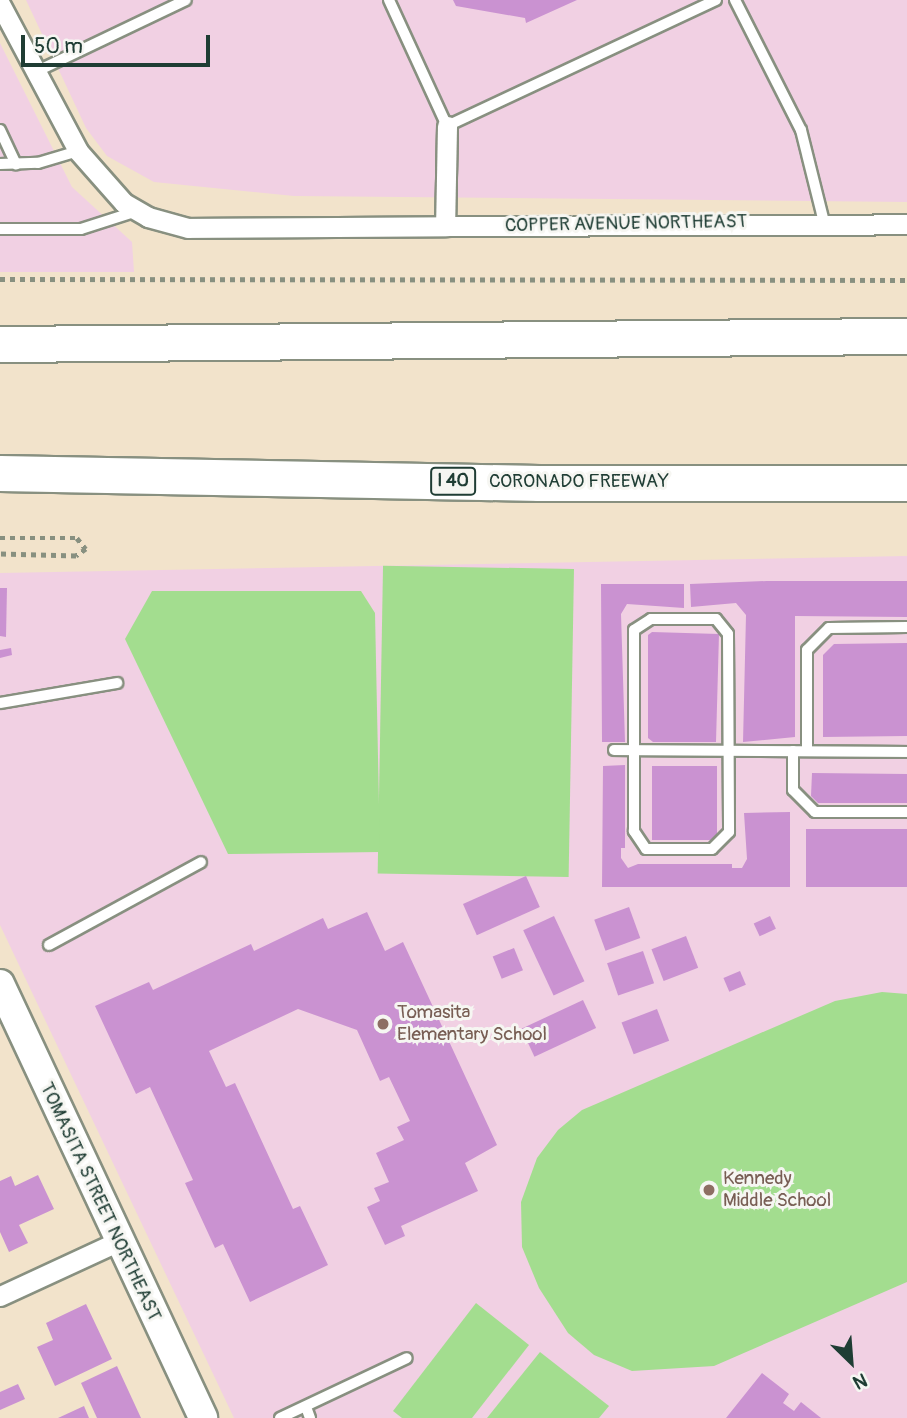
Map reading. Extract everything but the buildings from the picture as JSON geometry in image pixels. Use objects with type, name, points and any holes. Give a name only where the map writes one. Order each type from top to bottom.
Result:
[{"type":"highway","points":[[0,344],[907,336]]},
{"type":"highway","name":"CORONADO FREEWAY","points":[[0,473],[907,484]]},
{"type":"street","points":[[0,4],[33,73],[78,151],[96,176],[137,211]]},
{"type":"street","points":[[445,226],[447,126]]},
{"type":"street","name":"COPPER AVENUE NORTHEAST","points":[[137,211],[188,228],[824,222],[907,224]]},
{"type":"street","name":"TOMASITA STREET NORTHEAST","points":[[0,984],[117,1242],[203,1418]]},
{"type":"street","points":[[0,1296],[117,1242]]},
{"type":"lane","points":[[33,73],[186,0]]},
{"type":"lane","points":[[389,0],[447,126],[716,0]]},
{"type":"lane","points":[[735,0],[801,130],[824,222]]},
{"type":"lane","points":[[0,130],[16,164]]},
{"type":"lane","points":[[0,164],[38,163],[78,151]]},
{"type":"lane","points":[[0,229],[80,229],[137,211]]},
{"type":"lane","points":[[651,619],[716,619],[727,634],[728,751],[729,832],[712,849],[646,849],[634,831],[634,630],[651,619]]},
{"type":"lane","points":[[807,751],[807,650],[829,628],[907,627]]},
{"type":"lane","points":[[0,703],[117,683]]},
{"type":"lane","points":[[614,750],[907,752]]},
{"type":"lane","points":[[793,751],[793,790],[815,813],[907,812]]},
{"type":"lane","points":[[49,945],[201,862]]},
{"type":"lane","points":[[280,1418],[407,1358]]},
{"type":"lane","points":[[306,1407],[310,1418]]},
{"type":"path","points":[[0,279],[907,280]]},
{"type":"path","points":[[0,538],[76,538],[86,549],[76,556],[0,554]]},
{"type":"shaded area","points":[[26,0],[907,0],[907,202],[294,196],[154,182],[107,156],[86,128]]},
{"type":"shaded area","points":[[0,43],[72,187],[132,242],[134,272],[0,272]]},
{"type":"shaded area","name":"Tomasita Elementary School","points":[[907,556],[907,1418],[234,1418],[0,925],[0,573]]},
{"type":"green space","points":[[383,566],[574,569],[569,877],[378,874]]},
{"type":"green space","points":[[152,591],[361,591],[375,613],[380,852],[228,854],[125,639]]},
{"type":"green space","name":"Kennedy Middle School","points":[[882,992],[907,994],[907,1282],[714,1366],[632,1371],[594,1355],[568,1333],[539,1288],[522,1247],[521,1202],[537,1158],[558,1130],[582,1110],[835,1001]]},
{"type":"green space","points":[[476,1303],[529,1345],[472,1418],[402,1418],[393,1411]]},
{"type":"green space","points":[[540,1352],[609,1406],[599,1418],[487,1418]]},
{"type":"place","name":"Tomasita Elementary School","points":[[383,1024]]},
{"type":"place","name":"Kennedy Middle School","points":[[709,1190]]}]
